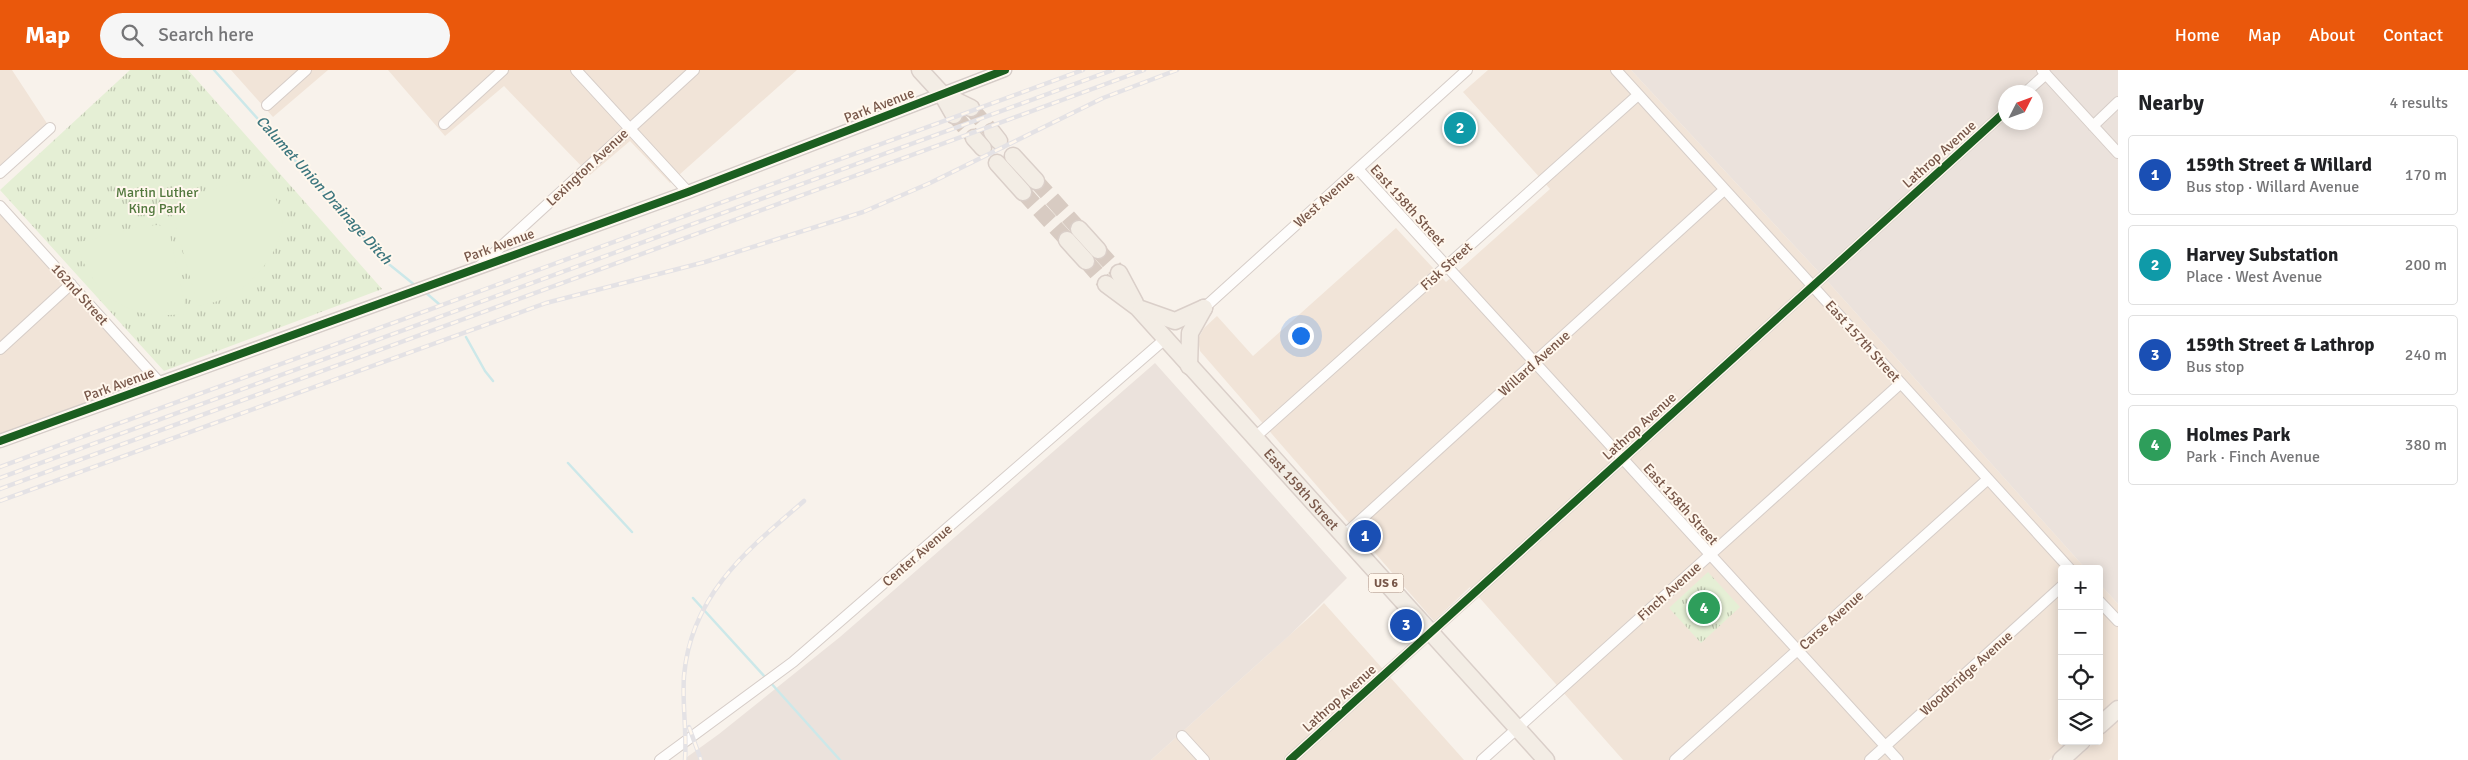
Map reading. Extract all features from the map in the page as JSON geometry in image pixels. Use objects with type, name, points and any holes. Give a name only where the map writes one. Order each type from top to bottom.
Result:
[{"type":"main road","points":[[920,70],[942,94],[954,115]]},
{"type":"main road","points":[[942,94],[971,108]]},
{"type":"main road","points":[[1013,156],[1036,181]]},
{"type":"main road","points":[[997,163],[1023,192]]},
{"type":"main road","points":[[1079,229],[1098,250]]},
{"type":"main road","points":[[1067,240],[1086,261]]},
{"type":"main road","name":"East 159th Street","points":[[1119,273],[1137,307]]},
{"type":"main road","name":"East 159th Street","points":[[1106,284],[1137,307],[1546,760]]},
{"type":"main road","points":[[1137,307],[1175,321],[1204,308]]},
{"type":"main road","points":[[1189,366],[1190,333],[1204,308]]},
{"type":"main road","points":[[2103,722],[2118,708]]},
{"type":"main road","points":[[2061,760],[2078,745]]},
{"type":"street","points":[[267,105],[306,70]]},
{"type":"street","points":[[444,124],[503,70]]},
{"type":"street","points":[[576,70],[688,192]]},
{"type":"street","name":"Lexington Avenue","points":[[481,265],[694,70]]},
{"type":"street","name":"Park Avenue","points":[[0,441],[481,265],[688,192],[1005,70]]},
{"type":"street","name":"West Avenue","points":[[1204,308],[1467,70]]},
{"type":"street","name":"East 157th Street","points":[[1616,70],[2066,565]]},
{"type":"street","points":[[2032,85],[2044,72],[2118,153]]},
{"type":"street","name":"Fisk Street","points":[[1254,438],[1638,95]]},
{"type":"street","points":[[2093,126],[2118,102]]},
{"type":"street","name":"Lathrop Avenue","points":[[1290,760],[1998,118]]},
{"type":"street","points":[[0,173],[50,128]]},
{"type":"street","name":"East 158th Street","points":[[1358,169],[1898,760]]},
{"type":"street","name":"Willard Avenue","points":[[1344,536],[1724,190]]},
{"type":"street","name":"162nd Street","points":[[0,206],[160,383]]},
{"type":"street","points":[[0,349],[71,284]]},
{"type":"street","name":"Center Avenue","points":[[660,760],[780,672],[1165,339]]},
{"type":"street","name":"Finch Avenue","points":[[1482,760],[1901,383]]},
{"type":"street","name":"Carse Avenue","points":[[1675,760],[1988,479]]},
{"type":"street","name":"Woodbridge Avenue","points":[[1870,760],[2058,590]]},
{"type":"street","points":[[2103,605],[2118,621]]},
{"type":"street","points":[[1182,736],[1204,760]]},
{"type":"shaded area","points":[[0,70],[12,70],[50,128],[0,173]]},
{"type":"shaded area","points":[[231,70],[328,70],[273,117]]},
{"type":"shaded area","points":[[388,70],[797,70],[670,183],[630,141],[590,175],[504,86],[445,136]]},
{"type":"shaded area","points":[[1488,70],[1631,70],[1829,283],[2082,565],[2058,565],[2058,745],[2066,745],[2049,760],[1623,760],[1470,587],[1434,621],[1200,351],[1198,339],[1204,328],[1217,316],[1253,356],[1396,228],[1446,282],[1550,189],[1463,92]]},
{"type":"shaded area","points":[[1631,70],[2118,70],[2118,604],[2103,587],[2103,565],[2082,565],[1829,283]]},
{"type":"shaded area","points":[[0,206],[160,383],[0,441]]},
{"type":"shaded area","points":[[1155,363],[1347,578],[1291,634],[1151,760],[683,760],[719,734],[840,637]]},
{"type":"shaded area","points":[[2103,587],[2118,604],[2118,699],[2103,712]]},
{"type":"shaded area","points":[[1324,603],[1464,760],[1151,760],[1313,614]]},
{"type":"shaded area","points":[[2118,721],[2118,760],[2075,760],[2092,745],[2103,745],[2103,734]]},
{"type":"green space","name":"Martin Luther King Park","points":[[130,70],[188,70],[382,289],[164,371],[0,190]]},
{"type":"green space","points":[[264,175],[277,202],[282,218],[278,242],[272,254],[255,276],[234,294],[221,300],[198,306],[172,212],[181,198]]},
{"type":"green space","points":[[143,226],[163,226],[170,235],[187,314],[160,315],[141,313],[115,301],[95,282],[77,243]]},
{"type":"green space","points":[[1708,572],[1740,607],[1701,643],[1669,608]]},
{"type":"waterway","name":"Calumet Union Drainage Ditch","points":[[214,70],[385,261],[416,286]]},
{"type":"waterway","name":"Calumet Union Drainage Ditch","points":[[425,292],[439,304]]},
{"type":"waterway","name":"Calumet Union Drainage Ditch","points":[[466,337],[485,371],[493,381]]},
{"type":"waterway","name":"Calumet Union Drainage Ditch","points":[[568,463],[632,532]]},
{"type":"waterway","name":"Calumet Union Drainage Ditch","points":[[693,598],[766,678]]},
{"type":"waterway","name":"Calumet Union Drainage Ditch","points":[[770,682],[840,760]]},
{"type":"tunnel","points":[[971,108],[992,132]]},
{"type":"tunnel","points":[[954,115],[974,138]]},
{"type":"tunnel","points":[[1036,181],[1079,229]]},
{"type":"tunnel","points":[[1023,192],[1067,240]]},
{"type":"tunnel","points":[[1098,250],[1119,273]]},
{"type":"tunnel","points":[[1086,261],[1106,284]]},
{"type":"railway","points":[[0,467],[1083,70]]},
{"type":"railway","points":[[0,478],[1113,70]]},
{"type":"railway","points":[[0,489],[1144,70]]},
{"type":"railway","points":[[0,501],[546,303],[705,262],[863,212],[930,183],[1103,98],[1177,70]]},
{"type":"railway","points":[[685,760],[684,676],[689,647],[698,621],[710,598],[725,577],[762,538],[804,501]]},
{"type":"railway","points":[[689,727],[701,760]]},
{"type":"cycle path","points":[[0,441],[688,192],[1005,70]]},
{"type":"cycle path","points":[[1290,760],[1998,118]]},
{"type":"place","name":"Harvey Substation","points":[[1460,128]]},
{"type":"place","name":"159th Street & Willard","points":[[1365,536]]},
{"type":"place","name":"Holmes Park","points":[[1704,608]]},
{"type":"place","name":"159th Street & Lathrop","points":[[1406,625]]}]
